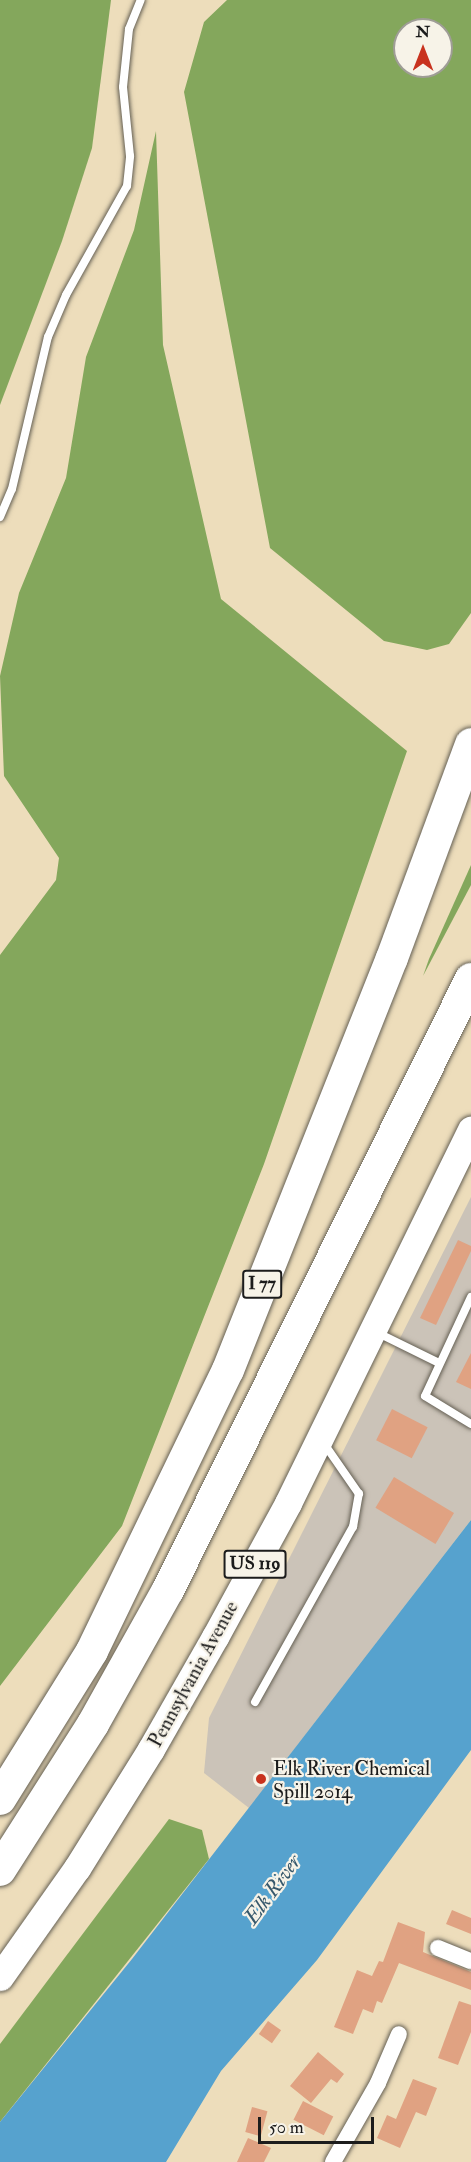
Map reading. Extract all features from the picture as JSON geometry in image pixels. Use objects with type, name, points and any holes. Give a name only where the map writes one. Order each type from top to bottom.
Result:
[{"type":"highway","name":"I 77","points":[[0,1799],[92,1651],[228,1370],[392,958],[471,744]]},
{"type":"highway","name":"I 77","points":[[0,1870],[93,1724],[168,1590],[471,979]]},
{"type":"main road","name":"Pennsylvania Avenue","points":[[0,1977],[77,1868],[152,1749],[288,1503],[370,1330],[471,1129]]},
{"type":"street","points":[[438,1948],[471,1961]]},
{"type":"street","points":[[333,2162],[378,2083],[399,2034]]},
{"type":"lane","points":[[0,517],[12,489],[48,337],[66,295],[127,186],[130,156],[123,87],[129,29],[141,0]]},
{"type":"lane","points":[[471,1297],[425,1396],[471,1424]]},
{"type":"lane","points":[[370,1330],[439,1363]]},
{"type":"lane","points":[[255,1701],[353,1527],[359,1494],[319,1437]]},
{"type":"shaded area","points":[[471,1197],[471,1520],[249,1808],[204,1773],[209,1718]]},
{"type":"green space","points":[[0,0],[111,0],[92,148],[62,241],[0,405]]},
{"type":"green space","points":[[227,0],[471,0],[471,613],[449,644],[427,650],[384,641],[270,548],[184,92],[204,22]]},
{"type":"green space","points":[[156,131],[163,345],[221,599],[407,751],[264,1164],[122,1526],[0,1686],[0,955],[56,880],[59,858],[4,776],[0,676],[19,593],[66,478],[86,357],[134,230]]},
{"type":"green space","points":[[471,865],[471,885],[423,976],[429,959]]},
{"type":"green space","points":[[169,1819],[202,1830],[209,1859],[0,2122],[0,2044]]},
{"type":"water","name":"Elk River","points":[[471,1520],[471,1750],[317,1960],[221,2071],[166,2162],[0,2162],[0,2122],[132,1959]]},
{"type":"building","points":[[458,1240],[471,1246],[471,1251],[436,1325],[420,1318]]},
{"type":"building","points":[[471,1353],[471,1389],[456,1382]]},
{"type":"building","points":[[392,1409],[428,1427],[412,1458],[376,1440]]},
{"type":"building","points":[[394,1477],[454,1513],[435,1544],[375,1508]]},
{"type":"building","points":[[452,1910],[471,1918],[471,1934],[446,1924]]},
{"type":"building","points":[[398,1922],[425,1932],[423,1952],[471,1972],[471,1990],[399,1963],[382,2003],[377,2001],[373,2013],[363,2009],[353,2034],[334,2027],[357,1970],[372,1976],[379,1961],[383,1962]]},
{"type":"building","points":[[459,2001],[471,2005],[471,2032],[458,2065],[438,2058]]},
{"type":"building","points":[[268,2021],[281,2030],[272,2043],[259,2034]]},
{"type":"building","points":[[318,2052],[344,2074],[337,2083],[331,2079],[311,2103],[290,2086]]},
{"type":"building","points":[[413,2079],[437,2088],[426,2116],[416,2112],[400,2148],[377,2138],[387,2115],[396,2119]]},
{"type":"building","points":[[303,2101],[333,2116],[324,2135],[293,2120]]},
{"type":"building","points":[[252,2107],[267,2111],[261,2136],[245,2132]]},
{"type":"building","points":[[248,2138],[271,2148],[264,2162],[237,2162]]},
{"type":"place","name":"Elk River Chemical Spill 2014","points":[[261,1779]]}]
